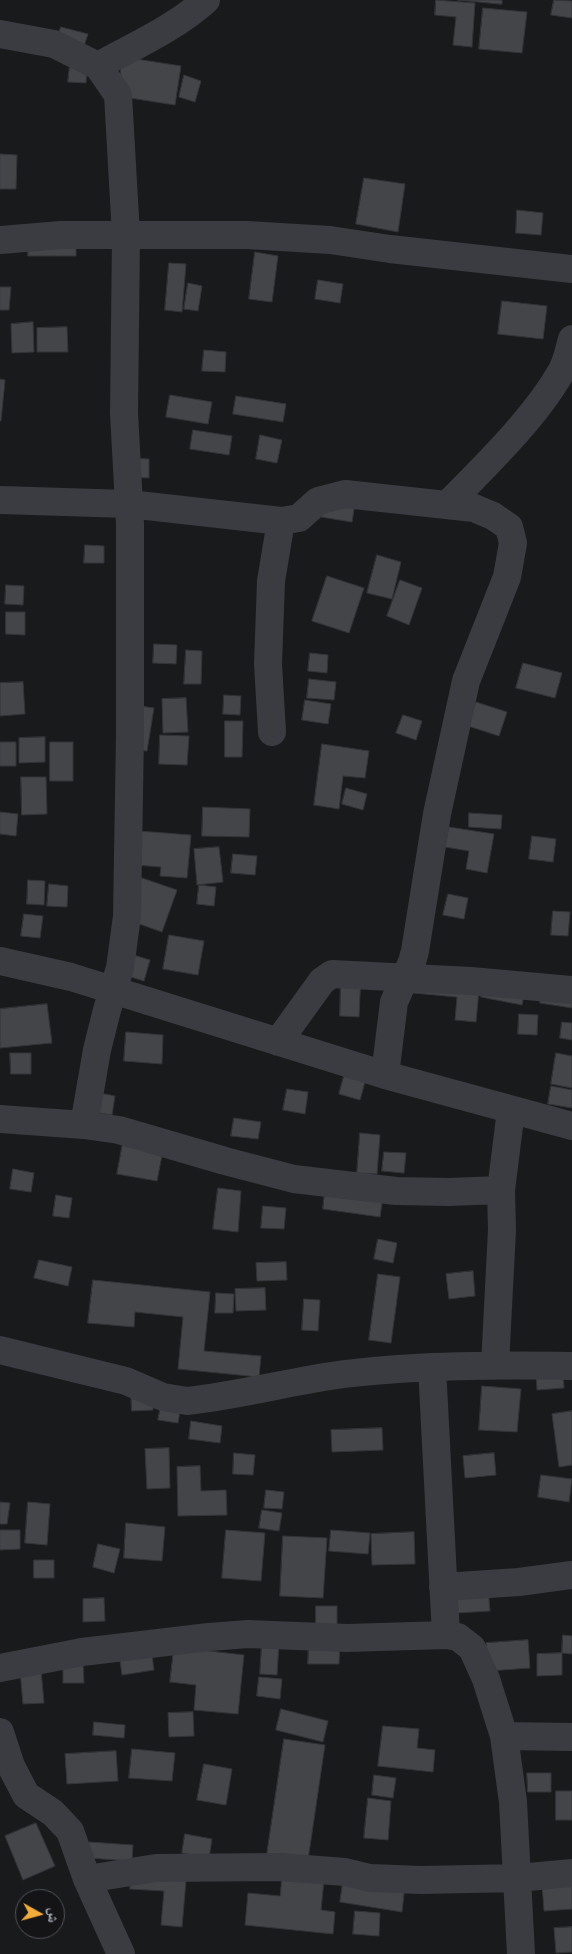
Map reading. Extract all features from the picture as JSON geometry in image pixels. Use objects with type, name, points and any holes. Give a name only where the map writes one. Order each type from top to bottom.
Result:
[{"type":"street","points":[[98,66],[174,24],[206,0]]},
{"type":"street","points":[[0,34],[54,44],[98,66],[118,95],[126,235],[124,413],[128,504],[130,734],[127,916],[120,968],[97,1050],[84,1125]]},
{"type":"street","points":[[0,240],[61,235],[247,235],[330,240],[390,249],[572,268]]},
{"type":"street","points":[[447,505],[492,459],[539,404],[562,370],[572,339]]},
{"type":"street","points":[[0,500],[128,504],[281,521],[299,518],[318,501],[345,494],[474,508],[493,516],[508,527],[513,544],[507,577],[466,681],[437,814],[415,951],[394,1002],[385,1075]]},
{"type":"street","points":[[272,732],[268,664],[271,581],[281,521]]},
{"type":"street","points":[[0,961],[71,977],[385,1075],[572,1126]]},
{"type":"street","points":[[278,1042],[322,981],[332,974],[572,990]]},
{"type":"street","points":[[495,1364],[502,1230],[501,1190],[511,1110]]},
{"type":"street","points":[[0,1119],[84,1125],[120,1130],[226,1161],[294,1178],[396,1191],[449,1192],[501,1190]]},
{"type":"street","points":[[0,1350],[126,1381],[163,1397],[187,1401],[344,1374],[495,1364],[572,1366]]},
{"type":"street","points":[[432,1367],[446,1635]]},
{"type":"street","points":[[443,1587],[519,1582],[572,1575]]},
{"type":"street","points":[[0,1668],[82,1652],[228,1635],[248,1634],[347,1638],[446,1635],[458,1637],[472,1648],[486,1679],[504,1736],[513,1802],[522,1954]]},
{"type":"street","points":[[0,1732],[11,1766],[26,1795],[53,1813],[70,1831],[87,1879],[121,1954]]},
{"type":"street","points":[[504,1736],[572,1737]]},
{"type":"street","points":[[87,1879],[156,1868],[280,1867],[345,1872],[370,1878],[421,1880],[518,1878],[572,1873]]},
{"type":"building","points":[[436,0],[475,3],[472,47],[453,45],[456,17],[435,15]]},
{"type":"building","points":[[458,0],[502,0],[502,4]]},
{"type":"building","points":[[554,0],[572,1],[572,18],[551,15]]},
{"type":"building","points":[[483,8],[527,12],[522,53],[479,49]]},
{"type":"building","points":[[61,27],[88,34],[83,49],[56,41]]},
{"type":"building","points":[[123,57],[181,66],[175,105],[117,96]]},
{"type":"building","points":[[70,64],[87,66],[86,83],[68,82]]},
{"type":"building","points":[[184,75],[201,81],[195,102],[179,97]]},
{"type":"building","points":[[0,154],[17,155],[16,189],[0,189]]},
{"type":"building","points":[[364,178],[405,184],[398,232],[356,224]]},
{"type":"building","points":[[517,210],[543,213],[541,235],[516,233]]},
{"type":"building","points":[[29,238],[76,239],[76,256],[28,256]]},
{"type":"building","points":[[255,252],[278,256],[272,302],[249,299]]},
{"type":"building","points":[[169,263],[186,264],[182,312],[165,310]]},
{"type":"building","points":[[318,280],[343,284],[340,303],[315,299]]},
{"type":"building","points":[[188,283],[202,286],[198,311],[184,309]]},
{"type":"building","points":[[0,287],[11,287],[9,310],[0,310]]},
{"type":"building","points":[[502,301],[547,306],[543,339],[498,334]]},
{"type":"building","points":[[33,322],[34,352],[12,353],[11,324]]},
{"type":"building","points":[[67,327],[68,352],[37,352],[37,328]]},
{"type":"building","points":[[204,350],[226,352],[225,372],[202,371]]},
{"type":"building","points":[[0,379],[5,380],[1,421],[0,421]]},
{"type":"building","points":[[170,395],[212,402],[208,424],[166,417]]},
{"type":"building","points":[[236,396],[286,404],[283,422],[233,414]]},
{"type":"building","points":[[193,430],[232,436],[229,455],[190,449]]},
{"type":"building","points":[[260,435],[282,440],[277,463],[256,459]]},
{"type":"building","points":[[128,458],[149,459],[149,478],[127,477]]},
{"type":"building","points":[[324,498],[355,503],[352,522],[321,517]]},
{"type":"building","points":[[85,545],[104,546],[104,563],[84,563]]},
{"type":"building","points":[[377,555],[401,562],[392,599],[367,593]]},
{"type":"building","points":[[327,576],[364,588],[349,633],[312,621]]},
{"type":"building","points":[[400,580],[422,588],[409,625],[387,616]]},
{"type":"building","points":[[6,585],[24,586],[23,605],[5,604]]},
{"type":"building","points":[[6,612],[25,612],[25,635],[6,634]]},
{"type":"building","points":[[154,644],[177,645],[176,664],[153,663]]},
{"type":"building","points":[[186,650],[202,651],[201,684],[184,684]]},
{"type":"building","points":[[310,653],[328,655],[327,673],[308,671]]},
{"type":"building","points":[[523,663],[562,673],[555,698],[516,688]]},
{"type":"building","points":[[309,679],[336,682],[334,700],[307,698]]},
{"type":"building","points":[[23,682],[25,714],[0,716],[0,683]]},
{"type":"building","points":[[224,695],[241,696],[240,715],[223,714]]},
{"type":"building","points":[[186,698],[188,732],[163,733],[162,699]]},
{"type":"building","points":[[305,700],[331,704],[328,724],[302,720]]},
{"type":"building","points":[[476,702],[507,712],[499,736],[468,726]]},
{"type":"building","points":[[127,704],[154,708],[147,751],[120,748]]},
{"type":"building","points":[[403,715],[422,721],[416,740],[396,733]]},
{"type":"building","points":[[225,721],[243,721],[242,757],[225,757]]},
{"type":"building","points":[[160,735],[189,736],[187,765],[159,764]]},
{"type":"building","points":[[45,737],[45,762],[19,763],[19,738]]},
{"type":"building","points":[[0,742],[16,742],[16,766],[0,766]]},
{"type":"building","points":[[50,742],[73,742],[73,781],[50,781]]},
{"type":"building","points":[[322,744],[369,751],[365,778],[343,776],[339,809],[314,805]]},
{"type":"building","points":[[21,777],[46,777],[47,814],[22,815]]},
{"type":"building","points":[[346,788],[367,794],[363,810],[342,804]]},
{"type":"building","points":[[203,807],[250,809],[249,837],[202,836]]},
{"type":"building","points":[[0,812],[18,814],[16,836],[0,834]]},
{"type":"building","points":[[469,813],[502,815],[501,829],[469,827]]},
{"type":"building","points":[[449,827],[494,834],[487,873],[466,869],[469,851],[445,847]]},
{"type":"building","points":[[139,831],[191,835],[187,878],[160,876],[161,867],[136,865]]},
{"type":"building","points":[[532,836],[556,839],[553,862],[529,859]]},
{"type":"building","points":[[219,847],[223,882],[197,885],[194,849]]},
{"type":"building","points":[[233,854],[257,856],[255,875],[231,873]]},
{"type":"building","points":[[139,877],[177,890],[162,932],[125,919]]},
{"type":"building","points":[[28,880],[45,881],[44,905],[27,904]]},
{"type":"building","points":[[49,884],[68,886],[67,907],[47,906]]},
{"type":"building","points":[[199,885],[216,887],[214,906],[197,904]]},
{"type":"building","points":[[448,894],[468,898],[464,919],[443,915]]},
{"type":"building","points":[[553,911],[570,912],[568,936],[551,935]]},
{"type":"building","points":[[24,914],[43,916],[40,938],[21,936]]},
{"type":"building","points":[[169,935],[204,941],[198,975],[163,969]]},
{"type":"building","points":[[130,954],[150,960],[144,981],[124,975]]},
{"type":"building","points":[[415,973],[480,979],[476,1022],[455,1020],[457,997],[413,993]]},
{"type":"building","points":[[341,974],[361,974],[359,1017],[340,1016]]},
{"type":"building","points":[[485,976],[526,985],[522,1005],[481,997]]},
{"type":"building","points":[[543,985],[572,989],[572,1008],[540,1003]]},
{"type":"building","points":[[47,1004],[52,1043],[0,1048],[0,1009]]},
{"type":"building","points":[[519,1014],[538,1015],[537,1035],[518,1034]]},
{"type":"building","points":[[562,1022],[572,1023],[572,1040],[560,1038]]},
{"type":"building","points":[[126,1032],[163,1035],[162,1064],[124,1061]]},
{"type":"building","points":[[10,1053],[31,1053],[31,1074],[11,1074]]},
{"type":"building","points":[[556,1053],[572,1056],[572,1088],[551,1084]]},
{"type":"building","points":[[344,1076],[365,1082],[360,1100],[339,1094]]},
{"type":"building","points":[[551,1086],[572,1090],[572,1108],[548,1104]]},
{"type":"building","points":[[79,1089],[115,1096],[112,1115],[75,1109]]},
{"type":"building","points":[[287,1089],[308,1092],[305,1114],[283,1110]]},
{"type":"building","points":[[234,1118],[261,1122],[258,1139],[231,1136]]},
{"type":"building","points":[[360,1133],[380,1135],[377,1174],[357,1173]]},
{"type":"building","points":[[124,1137],[164,1145],[157,1181],[117,1174]]},
{"type":"building","points":[[384,1152],[406,1153],[404,1173],[382,1171]]},
{"type":"building","points":[[13,1169],[34,1173],[31,1192],[10,1189]]},
{"type":"building","points":[[326,1181],[384,1190],[380,1217],[323,1209]]},
{"type":"building","points":[[218,1188],[241,1191],[238,1232],[213,1229]]},
{"type":"building","points":[[56,1195],[72,1198],[69,1218],[53,1216]]},
{"type":"building","points":[[263,1206],[286,1208],[284,1229],[261,1228]]},
{"type":"building","points":[[378,1239],[397,1243],[393,1263],[374,1259]]},
{"type":"building","points":[[39,1260],[72,1267],[68,1286],[34,1278]]},
{"type":"building","points":[[286,1262],[287,1280],[257,1281],[256,1263]]},
{"type":"building","points":[[473,1271],[475,1296],[449,1299],[446,1274]]},
{"type":"building","points":[[378,1274],[400,1277],[391,1343],[369,1340]]},
{"type":"building","points":[[93,1280],[210,1292],[204,1351],[261,1356],[259,1377],[178,1369],[183,1317],[135,1312],[134,1327],[88,1323]]},
{"type":"building","points":[[265,1288],[266,1310],[236,1311],[235,1289]]},
{"type":"building","points":[[216,1293],[234,1294],[233,1313],[215,1313]]},
{"type":"building","points":[[304,1299],[320,1300],[318,1331],[302,1330]]},
{"type":"building","points":[[563,1370],[564,1388],[537,1390],[536,1372]]},
{"type":"building","points":[[482,1386],[521,1389],[517,1432],[479,1430]]},
{"type":"building","points":[[131,1394],[153,1394],[153,1410],[132,1411]]},
{"type":"building","points":[[162,1400],[181,1404],[178,1423],[158,1420]]},
{"type":"building","points":[[572,1411],[572,1465],[559,1467],[552,1414]]},
{"type":"building","points":[[191,1421],[222,1426],[220,1443],[189,1439]]},
{"type":"building","points":[[382,1428],[383,1450],[332,1452],[331,1430]]},
{"type":"building","points":[[169,1448],[170,1488],[147,1489],[145,1449]]},
{"type":"building","points":[[234,1453],[255,1455],[253,1475],[233,1474]]},
{"type":"building","points":[[494,1453],[496,1475],[465,1478],[463,1456]]},
{"type":"building","points":[[200,1466],[201,1491],[226,1490],[227,1515],[178,1516],[177,1467]]},
{"type":"building","points":[[541,1475],[572,1479],[569,1502],[538,1497]]},
{"type":"building","points":[[266,1490],[284,1492],[282,1509],[264,1508]]},
{"type":"building","points":[[0,1502],[10,1503],[7,1524],[0,1524]]},
{"type":"building","points":[[28,1502],[50,1504],[47,1545],[25,1543]]},
{"type":"building","points":[[262,1510],[282,1513],[279,1531],[259,1528]]},
{"type":"building","points":[[126,1523],[165,1527],[162,1561],[124,1558]]},
{"type":"building","points":[[0,1530],[20,1530],[20,1549],[0,1550]]},
{"type":"building","points":[[226,1530],[265,1533],[261,1581],[222,1578]]},
{"type":"building","points":[[331,1530],[370,1533],[368,1554],[329,1551]]},
{"type":"building","points":[[414,1532],[415,1564],[372,1565],[371,1534]]},
{"type":"building","points":[[283,1536],[327,1538],[323,1598],[280,1596]]},
{"type":"building","points":[[98,1544],[120,1549],[114,1573],[93,1567]]},
{"type":"building","points":[[34,1560],[54,1560],[54,1578],[34,1578]]},
{"type":"building","points":[[488,1588],[490,1611],[457,1613],[456,1590]]},
{"type":"building","points":[[104,1598],[105,1621],[83,1622],[83,1599]]},
{"type":"building","points":[[316,1606],[337,1606],[337,1627],[316,1628]]},
{"type":"building","points":[[176,1631],[192,1649],[244,1655],[238,1714],[194,1710],[196,1685],[170,1682]]},
{"type":"building","points":[[563,1635],[572,1636],[572,1654],[562,1653]]},
{"type":"building","points":[[309,1640],[340,1641],[339,1664],[308,1664]]},
{"type":"building","points":[[528,1640],[530,1668],[488,1671],[486,1643]]},
{"type":"building","points":[[262,1642],[279,1643],[277,1675],[260,1674]]},
{"type":"building","points":[[151,1648],[154,1670],[122,1675],[119,1653]]},
{"type":"building","points":[[562,1653],[562,1675],[537,1676],[537,1654]]},
{"type":"building","points":[[40,1658],[44,1703],[23,1704],[19,1660]]},
{"type":"building","points":[[83,1661],[84,1683],[63,1683],[63,1662]]},
{"type":"building","points":[[259,1677],[282,1679],[280,1699],[257,1696]]},
{"type":"building","points":[[281,1709],[328,1721],[323,1742],[276,1730]]},
{"type":"building","points":[[193,1712],[194,1736],[169,1737],[168,1713]]},
{"type":"building","points":[[94,1722],[125,1725],[124,1738],[93,1735]]},
{"type":"building","points":[[383,1726],[419,1729],[417,1748],[435,1750],[433,1772],[378,1766]]},
{"type":"building","points":[[284,1739],[325,1745],[308,1860],[267,1854]]},
{"type":"building","points":[[132,1749],[175,1753],[172,1781],[129,1778]]},
{"type":"building","points":[[116,1751],[118,1781],[67,1784],[65,1754]]},
{"type":"building","points":[[204,1764],[232,1769],[226,1805],[197,1800]]},
{"type":"building","points":[[527,1773],[551,1773],[551,1792],[528,1792]]},
{"type":"building","points":[[374,1775],[396,1778],[393,1798],[372,1795]]},
{"type":"building","points":[[556,1791],[572,1791],[572,1820],[556,1820]]},
{"type":"building","points":[[368,1798],[391,1801],[388,1840],[364,1838]]},
{"type":"building","points":[[36,1823],[55,1866],[23,1880],[5,1836]]},
{"type":"building","points":[[185,1834],[212,1839],[209,1858],[182,1853]]},
{"type":"building","points":[[89,1842],[133,1845],[132,1861],[88,1858]]},
{"type":"building","points":[[132,1865],[187,1870],[182,1927],[161,1925],[164,1891],[130,1889]]},
{"type":"building","points":[[283,1866],[325,1870],[321,1910],[335,1912],[333,1934],[245,1925],[248,1893],[280,1896]]},
{"type":"building","points":[[572,1868],[572,1909],[544,1911],[541,1871]]},
{"type":"building","points":[[344,1875],[405,1885],[402,1912],[340,1902]]},
{"type":"building","points":[[355,1911],[380,1913],[379,1936],[353,1934]]},
{"type":"building","points":[[572,1927],[572,1952],[556,1953],[554,1928]]}]
